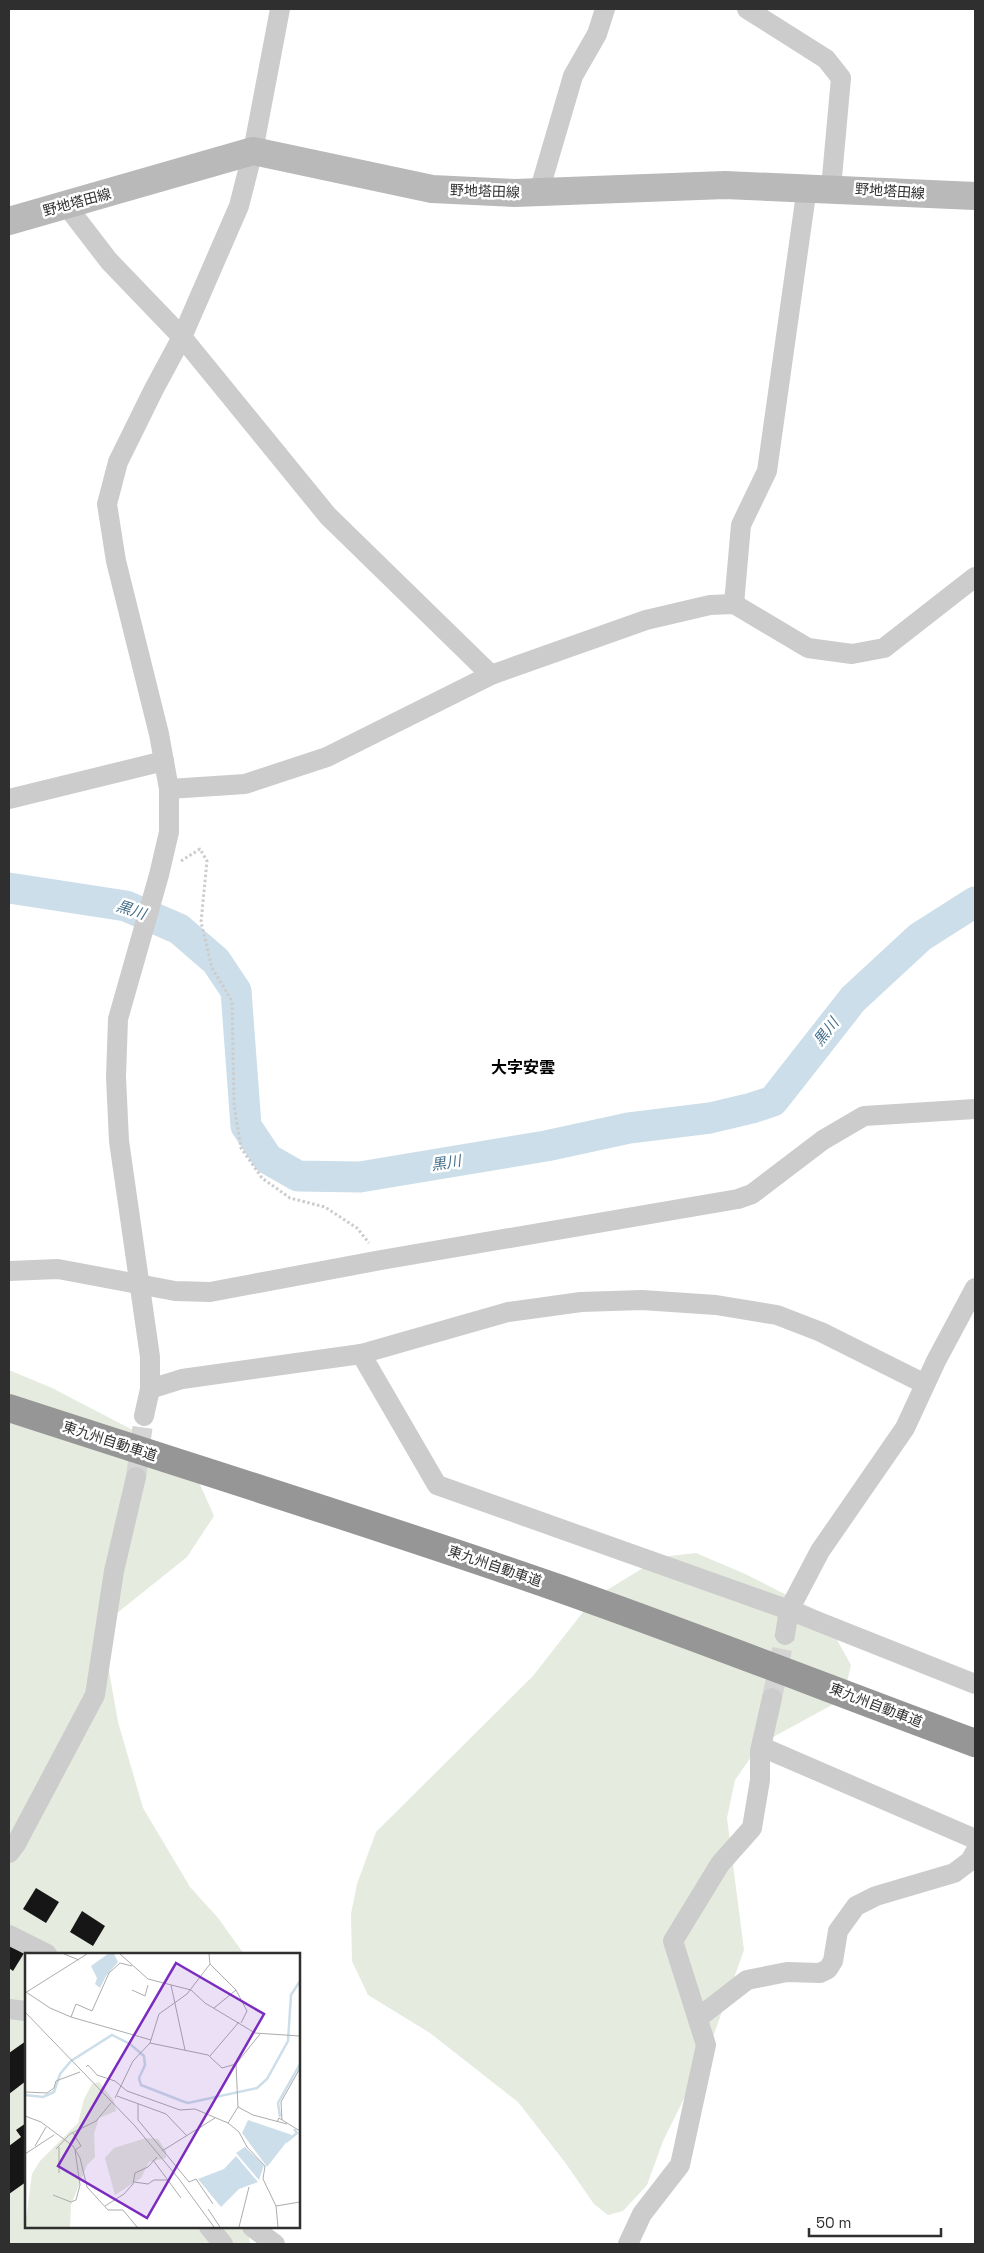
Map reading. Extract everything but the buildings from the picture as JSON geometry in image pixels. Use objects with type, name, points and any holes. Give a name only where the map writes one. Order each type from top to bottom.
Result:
[{"type":"highway","name":"東九州自動車道","points":[[9,1408],[279,1494],[562,1589],[832,1687],[975,1743]]},
{"type":"main road","name":"野地塔田線","points":[[9,221],[253,151],[432,189],[539,192],[680,185],[819,187],[975,196]]},
{"type":"street","points":[[144,1416],[150,1389],[150,1357],[119,1141],[116,1077],[118,1019],[151,897],[159,875],[169,832],[169,789],[164,761],[122,589],[107,504],[118,462],[182,337],[239,206],[253,151],[280,9]]},
{"type":"street","points":[[539,192],[573,76],[597,34],[605,9]]},
{"type":"street","points":[[734,604],[741,525],[767,471],[841,78],[826,59],[747,9]]},
{"type":"street","points":[[66,205],[109,261],[182,337],[328,516],[491,675]]},
{"type":"street","points":[[169,789],[245,784],[326,757],[491,675],[646,620],[710,605],[734,604],[808,648],[852,654],[884,648],[975,576]]},
{"type":"street","points":[[9,799],[164,761]]},
{"type":"street","points":[[9,1271],[58,1268],[175,1291],[210,1292],[381,1260],[738,1199],[752,1194],[823,1140],[864,1116],[975,1108]]},
{"type":"street","points":[[784,1634],[789,1610],[820,1551],[905,1428],[925,1384],[975,1288]]},
{"type":"street","points":[[150,1389],[182,1379],[361,1354],[508,1312],[581,1302],[642,1300],[716,1306],[778,1315],[821,1332],[925,1384]]},
{"type":"street","points":[[361,1354],[438,1485],[789,1610],[975,1684]]},
{"type":"street","points":[[9,1853],[16,1844],[96,1695],[114,1571],[136,1477]]},
{"type":"street","points":[[628,2244],[642,2214],[680,2165],[706,2045],[673,1941],[720,1864],[752,1828],[760,1780],[762,1747],[772,1698]]},
{"type":"street","points":[[762,1747],[975,1839]]},
{"type":"street","points":[[698,2018],[747,1980],[787,1972],[820,1973],[828,1969],[833,1962],[838,1932],[856,1906],[876,1896],[954,1873],[970,1861],[975,1852]]},
{"type":"street","points":[[9,1935],[45,1953]]},
{"type":"street","points":[[9,2009],[25,2011]]},
{"type":"street","points":[[210,2228],[223,2244]]},
{"type":"street","points":[[253,2228],[275,2244]]},
{"type":"path","points":[[159,875],[200,848],[207,861],[201,922],[212,968],[232,1001],[234,1105],[241,1148],[262,1178],[290,1198],[326,1206],[357,1228],[381,1260]]},
{"type":"shaded area","points":[[9,1370],[52,1388],[152,1440],[198,1480],[214,1516],[187,1557],[112,1617],[106,1654],[118,1722],[143,1808],[190,1887],[218,1918],[243,1953],[25,1953],[25,2228],[248,2228],[250,2244],[9,2244]]},
{"type":"shaded area","points":[[696,1553],[745,1574],[822,1613],[851,1665],[843,1699],[760,1744],[735,1780],[727,1818],[744,1950],[709,2048],[663,2141],[647,2185],[623,2211],[608,2215],[594,2204],[564,2161],[518,2102],[430,2033],[368,1995],[352,1961],[351,1914],[357,1884],[376,1832],[533,1676],[594,1598],[661,1557]]},
{"type":"waterway","name":"黒川","points":[[9,888],[126,906],[179,929],[216,961],[236,991],[246,1126],[268,1159],[298,1176],[360,1177],[546,1146],[629,1128],[710,1118],[773,1101],[853,999],[920,937],[975,902]]},
{"type":"tunnel","points":[[136,1477],[144,1416]]},
{"type":"tunnel","points":[[772,1698],[785,1635]]},
{"type":"district","name":"大字安雲","points":[[523,1067]]}]
